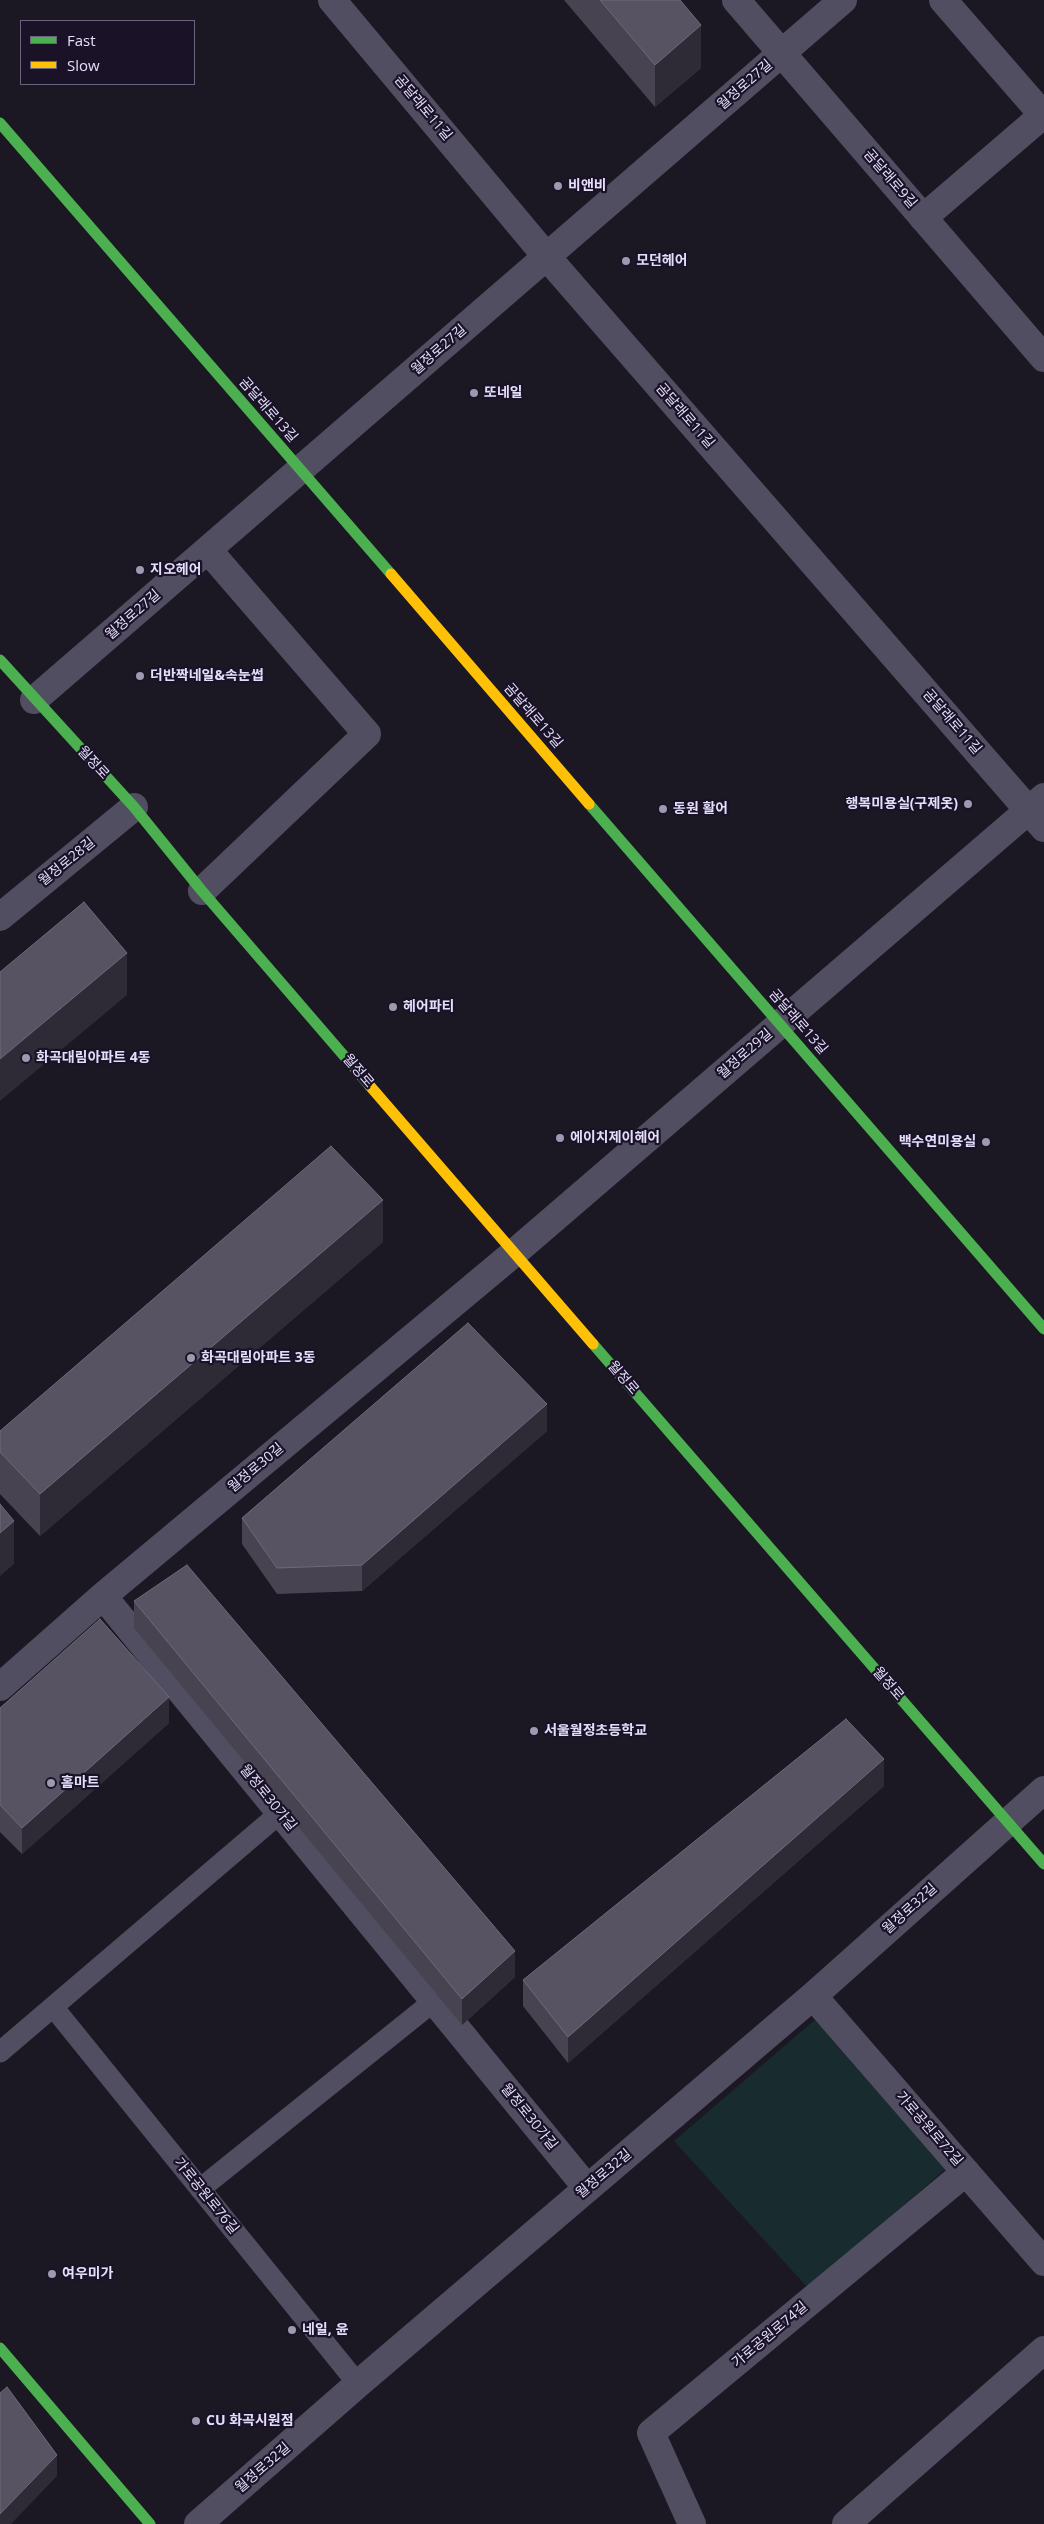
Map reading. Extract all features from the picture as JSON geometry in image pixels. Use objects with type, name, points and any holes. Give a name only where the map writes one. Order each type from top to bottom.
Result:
[{"type":"street","name":"곰달래로11길","points":[[332,0],[546,256],[1039,811]]},
{"type":"street","name":"곰달래로9길","points":[[736,0],[1044,358]]},
{"type":"street","name":"월정로27길","points":[[34,700],[843,0]]},
{"type":"street","points":[[923,218],[1043,116],[943,0]]},
{"type":"street","name":"곰달래로13길","points":[[0,123],[780,1024],[1040,1317]]},
{"type":"street","points":[[202,891],[367,734],[208,550]]},
{"type":"street","name":"월정로","points":[[0,660],[34,700],[134,807],[202,891],[1044,1864]]},
{"type":"street","name":"월정로28길","points":[[0,917],[134,807]]},
{"type":"street","name":"월정로29길","points":[[514,1253],[780,1024],[1039,811]]},
{"type":"street","name":"월정로30길","points":[[0,1687],[103,1596],[514,1253]]},
{"type":"street","name":"월정로30가길","points":[[103,1596],[587,2188]]},
{"type":"street","name":"월정로32길","points":[[198,2524],[358,2384],[813,1996],[1044,1790]]},
{"type":"street","name":"가로공원로72길","points":[[813,1996],[1044,2262]]},
{"type":"street","name":"가로공원로74길","points":[[692,2524],[651,2434],[966,2172]]},
{"type":"street","points":[[0,2348],[150,2524]]},
{"type":"street","points":[[846,2524],[1044,2350]]},
{"type":"lane","points":[[0,2052],[54,2008],[280,1813]]},
{"type":"lane","points":[[200,2189],[434,2001]]},
{"type":"lane","name":"가로공원로76길","points":[[54,2008],[358,2384]]},
{"type":"green space","points":[[817,2018],[948,2167],[808,2288],[674,2141]]},
{"type":"building","points":[[600,0],[680,0],[701,25],[655,65]]},
{"type":"building","points":[[84,902],[127,953],[0,1059],[0,972]]},
{"type":"building","points":[[331,1146],[383,1200],[40,1494],[0,1452],[0,1431]]},
{"type":"building","points":[[468,1323],[547,1404],[362,1565],[277,1568],[242,1518]]},
{"type":"building","points":[[0,1504],[14,1521],[0,1533]]},
{"type":"building","points":[[187,1565],[515,1951],[462,1999],[134,1601]]},
{"type":"building","name":"홈마트","points":[[100,1619],[169,1697],[22,1828],[0,1805],[0,1708]]},
{"type":"building","points":[[846,1719],[884,1759],[568,2037],[523,1980]]},
{"type":"building","points":[[7,2387],[57,2455],[0,2514],[0,2393]]},
{"type":"traffic: fast","points":[[0,123],[391,574]]},
{"type":"traffic: fast","points":[[0,660],[134,807],[202,891],[370,1086]]},
{"type":"traffic: fast","points":[[589,804],[1044,1329]]},
{"type":"traffic: fast","points":[[593,1344],[1044,1864]]},
{"type":"traffic: fast","points":[[0,2348],[150,2524]]},
{"type":"traffic: slow","points":[[391,574],[589,804]]},
{"type":"traffic: slow","points":[[370,1086],[593,1344]]},
{"type":"place","name":"비앤비","points":[[558,186]]},
{"type":"place","name":"모던헤어","points":[[626,261]]},
{"type":"place","name":"또네일","points":[[474,393]]},
{"type":"place","name":"지오헤어","points":[[140,570]]},
{"type":"place","name":"더반짝네일&속눈썹","points":[[140,676]]},
{"type":"place","name":"행복미용실(구제옷)","points":[[968,804]]},
{"type":"place","name":"동원 활어","points":[[663,809]]},
{"type":"place","name":"헤어파티","points":[[393,1007]]},
{"type":"place","name":"화곡대림아파트 4동","points":[[26,1058]]},
{"type":"place","name":"에이치제이헤어","points":[[560,1138]]},
{"type":"place","name":"백수연미용실","points":[[986,1142]]},
{"type":"place","name":"화곡대림아파트 3동","points":[[191,1358]]},
{"type":"place","name":"서울월정초등학교","points":[[534,1731]]},
{"type":"place","name":"홈마트","points":[[51,1783]]},
{"type":"place","name":"여우미가","points":[[52,2274]]},
{"type":"place","name":"네일, 윤","points":[[292,2330]]},
{"type":"place","name":"CU 화곡시원점","points":[[196,2421]]}]
